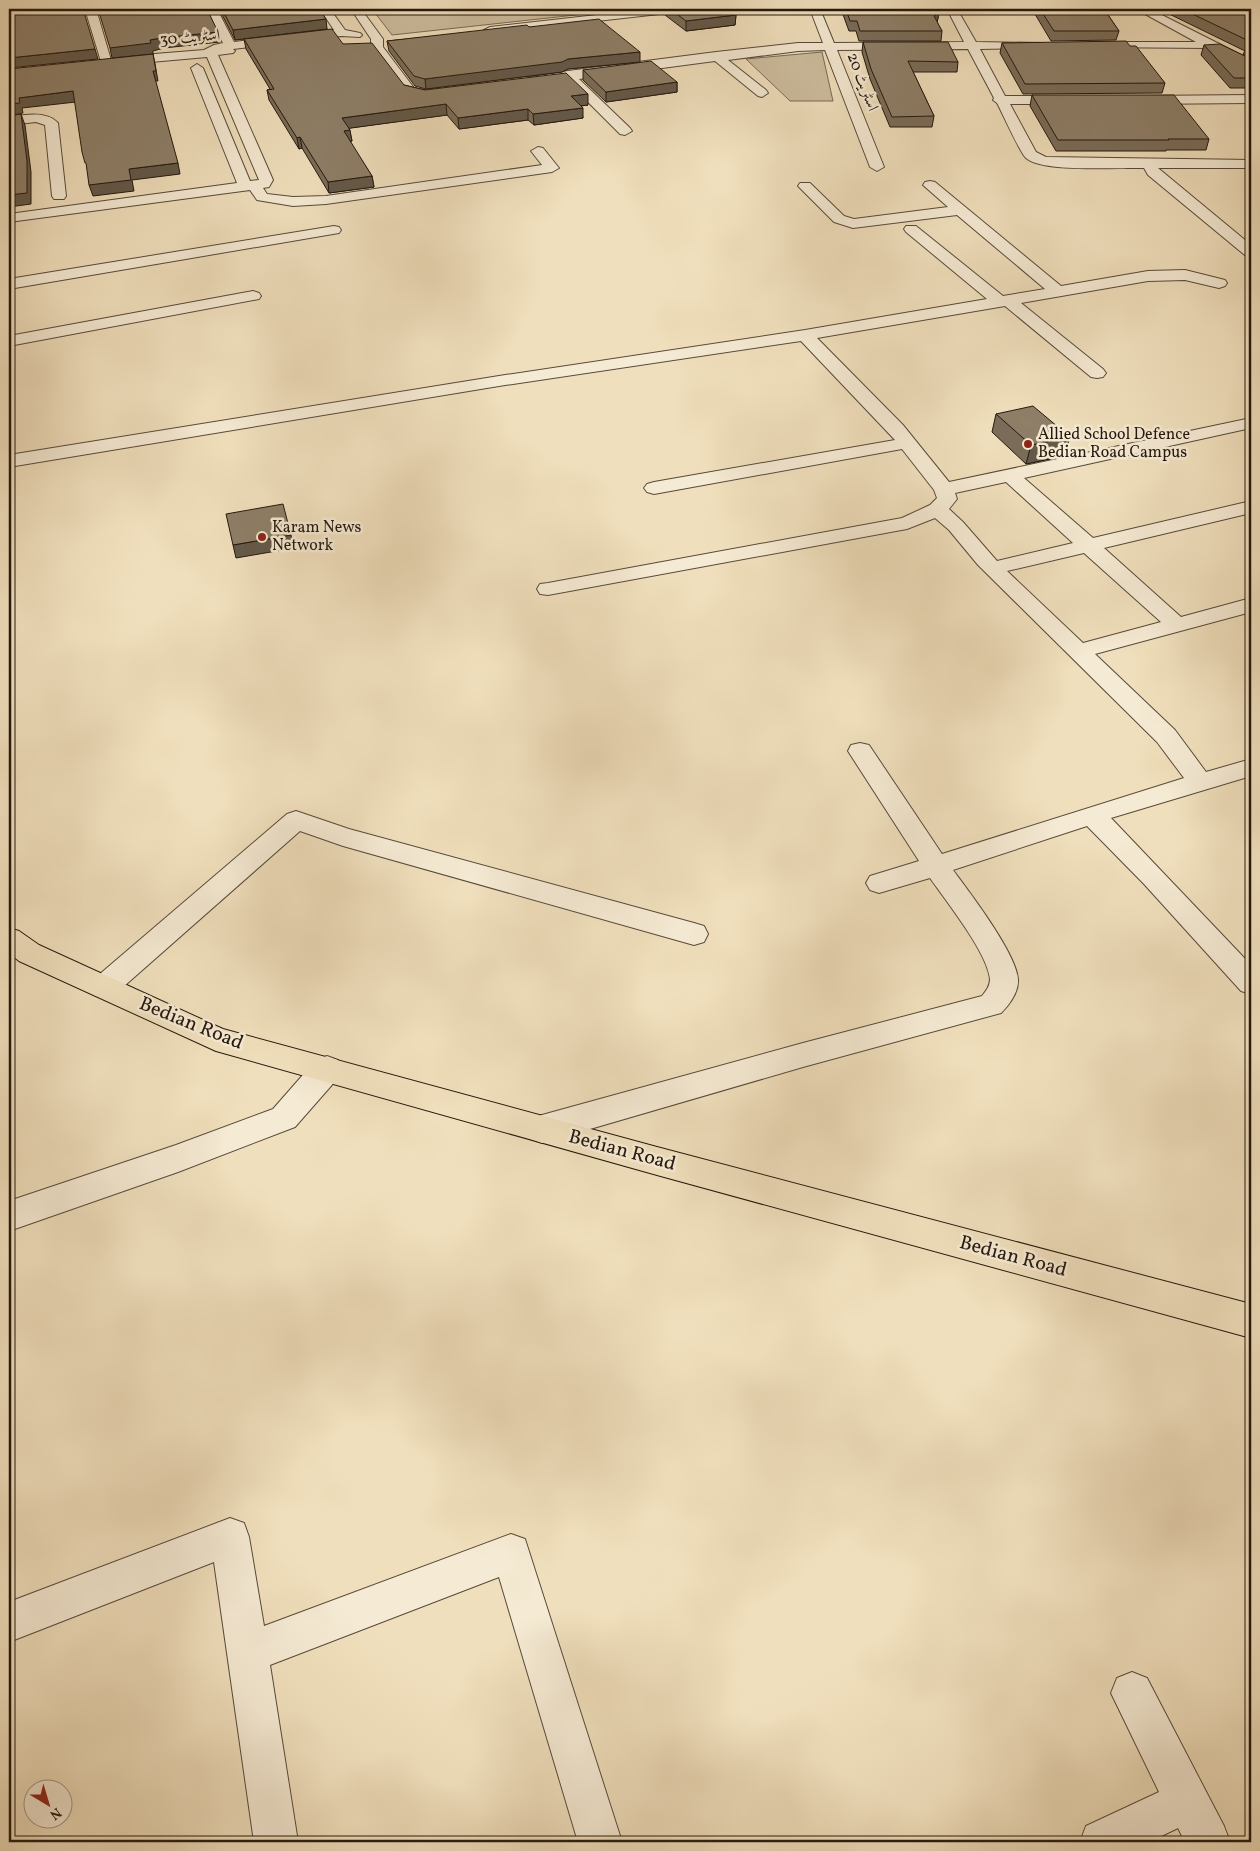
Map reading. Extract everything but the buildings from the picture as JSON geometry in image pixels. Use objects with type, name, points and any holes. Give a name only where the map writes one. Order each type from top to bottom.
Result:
[{"type":"main road","name":"Bedian Road","points":[[9,939],[29,952],[216,1039],[1251,1321]]},
{"type":"street","name":"اسٹریٹ 30","points":[[90,9],[101,63],[193,58],[368,38]]},
{"type":"street","points":[[212,9],[230,46]]},
{"type":"street","points":[[326,9],[341,33]]},
{"type":"street","points":[[356,9],[368,38]]},
{"type":"street","points":[[593,9],[603,17]]},
{"type":"street","points":[[475,32],[677,9]]},
{"type":"street","name":"اسٹریٹ 20","points":[[815,9],[877,167]]},
{"type":"street","points":[[952,9],[999,100],[1030,155],[1035,159],[1051,163],[1251,164]]},
{"type":"street","points":[[1142,9],[1251,65]]},
{"type":"street","points":[[350,22],[377,47],[410,91],[426,94],[450,92]]},
{"type":"street","points":[[349,47],[386,29]]},
{"type":"street","points":[[9,218],[255,187],[264,184],[266,180],[210,50],[218,47],[341,33],[392,41]]},
{"type":"street","points":[[519,82],[798,46],[1048,45]]},
{"type":"street","points":[[1077,45],[1213,45]]},
{"type":"street","points":[[212,56],[231,64]]},
{"type":"street","points":[[716,56],[762,93]]},
{"type":"street","points":[[193,58],[244,184],[255,187],[262,197],[289,200],[335,199],[552,168],[538,151]]},
{"type":"street","points":[[568,76],[625,131]]},
{"type":"street","points":[[1125,100],[1251,99]]},
{"type":"street","points":[[999,100],[1077,100]]},
{"type":"street","points":[[9,121],[45,119],[51,123],[59,196]]},
{"type":"street","points":[[1148,163],[1153,172],[1251,253]]},
{"type":"street","points":[[930,185],[1057,291]]},
{"type":"street","points":[[805,186],[840,219],[853,224],[960,210]]},
{"type":"street","points":[[911,228],[960,270],[1097,374]]},
{"type":"street","points":[[9,284],[334,230]]},
{"type":"street","points":[[922,259],[944,256]]},
{"type":"street","points":[[937,272],[960,270]]},
{"type":"street","points":[[9,460],[498,381],[805,335],[1148,276],[1185,275],[1219,283]]},
{"type":"street","points":[[9,341],[253,296]]},
{"type":"street","points":[[548,588],[907,523],[937,509],[947,499],[944,489],[907,442],[805,335]]},
{"type":"street","points":[[944,489],[1251,424]]},
{"type":"street","points":[[654,488],[907,442]]},
{"type":"street","points":[[1010,475],[1178,626]]},
{"type":"street","points":[[993,568],[1251,507]]},
{"type":"street","points":[[937,509],[956,526],[993,568],[1166,736],[1200,782]]},
{"type":"street","points":[[1078,651],[1178,626],[1251,605]]},
{"type":"street","points":[[542,1129],[803,1055],[991,1005],[1003,992],[1004,976],[996,958],[957,895],[860,751]]},
{"type":"street","points":[[879,883],[1092,815],[1251,767]]},
{"type":"street","points":[[1092,815],[1153,876],[1251,983]]},
{"type":"street","points":[[104,987],[296,820],[343,837],[694,934]]},
{"type":"street","points":[[9,1216],[178,1158],[284,1118],[327,1069]]},
{"type":"street","points":[[9,1622],[230,1537],[276,1842]]},
{"type":"street","points":[[248,1653],[511,1553],[600,1842]]},
{"type":"street","points":[[1132,1693],[1208,1842]]},
{"type":"street","points":[[1102,1842],[1187,1801]]},
{"type":"shaded area","points":[[372,9],[579,9],[585,14],[392,35]]},
{"type":"shaded area","points":[[822,52],[833,101],[790,101],[746,59]]},
{"type":"place","name":"Allied School Defence Bedian Road Campus","points":[[1028,444]]},
{"type":"place","name":"Karam News Network","points":[[262,537]]}]
